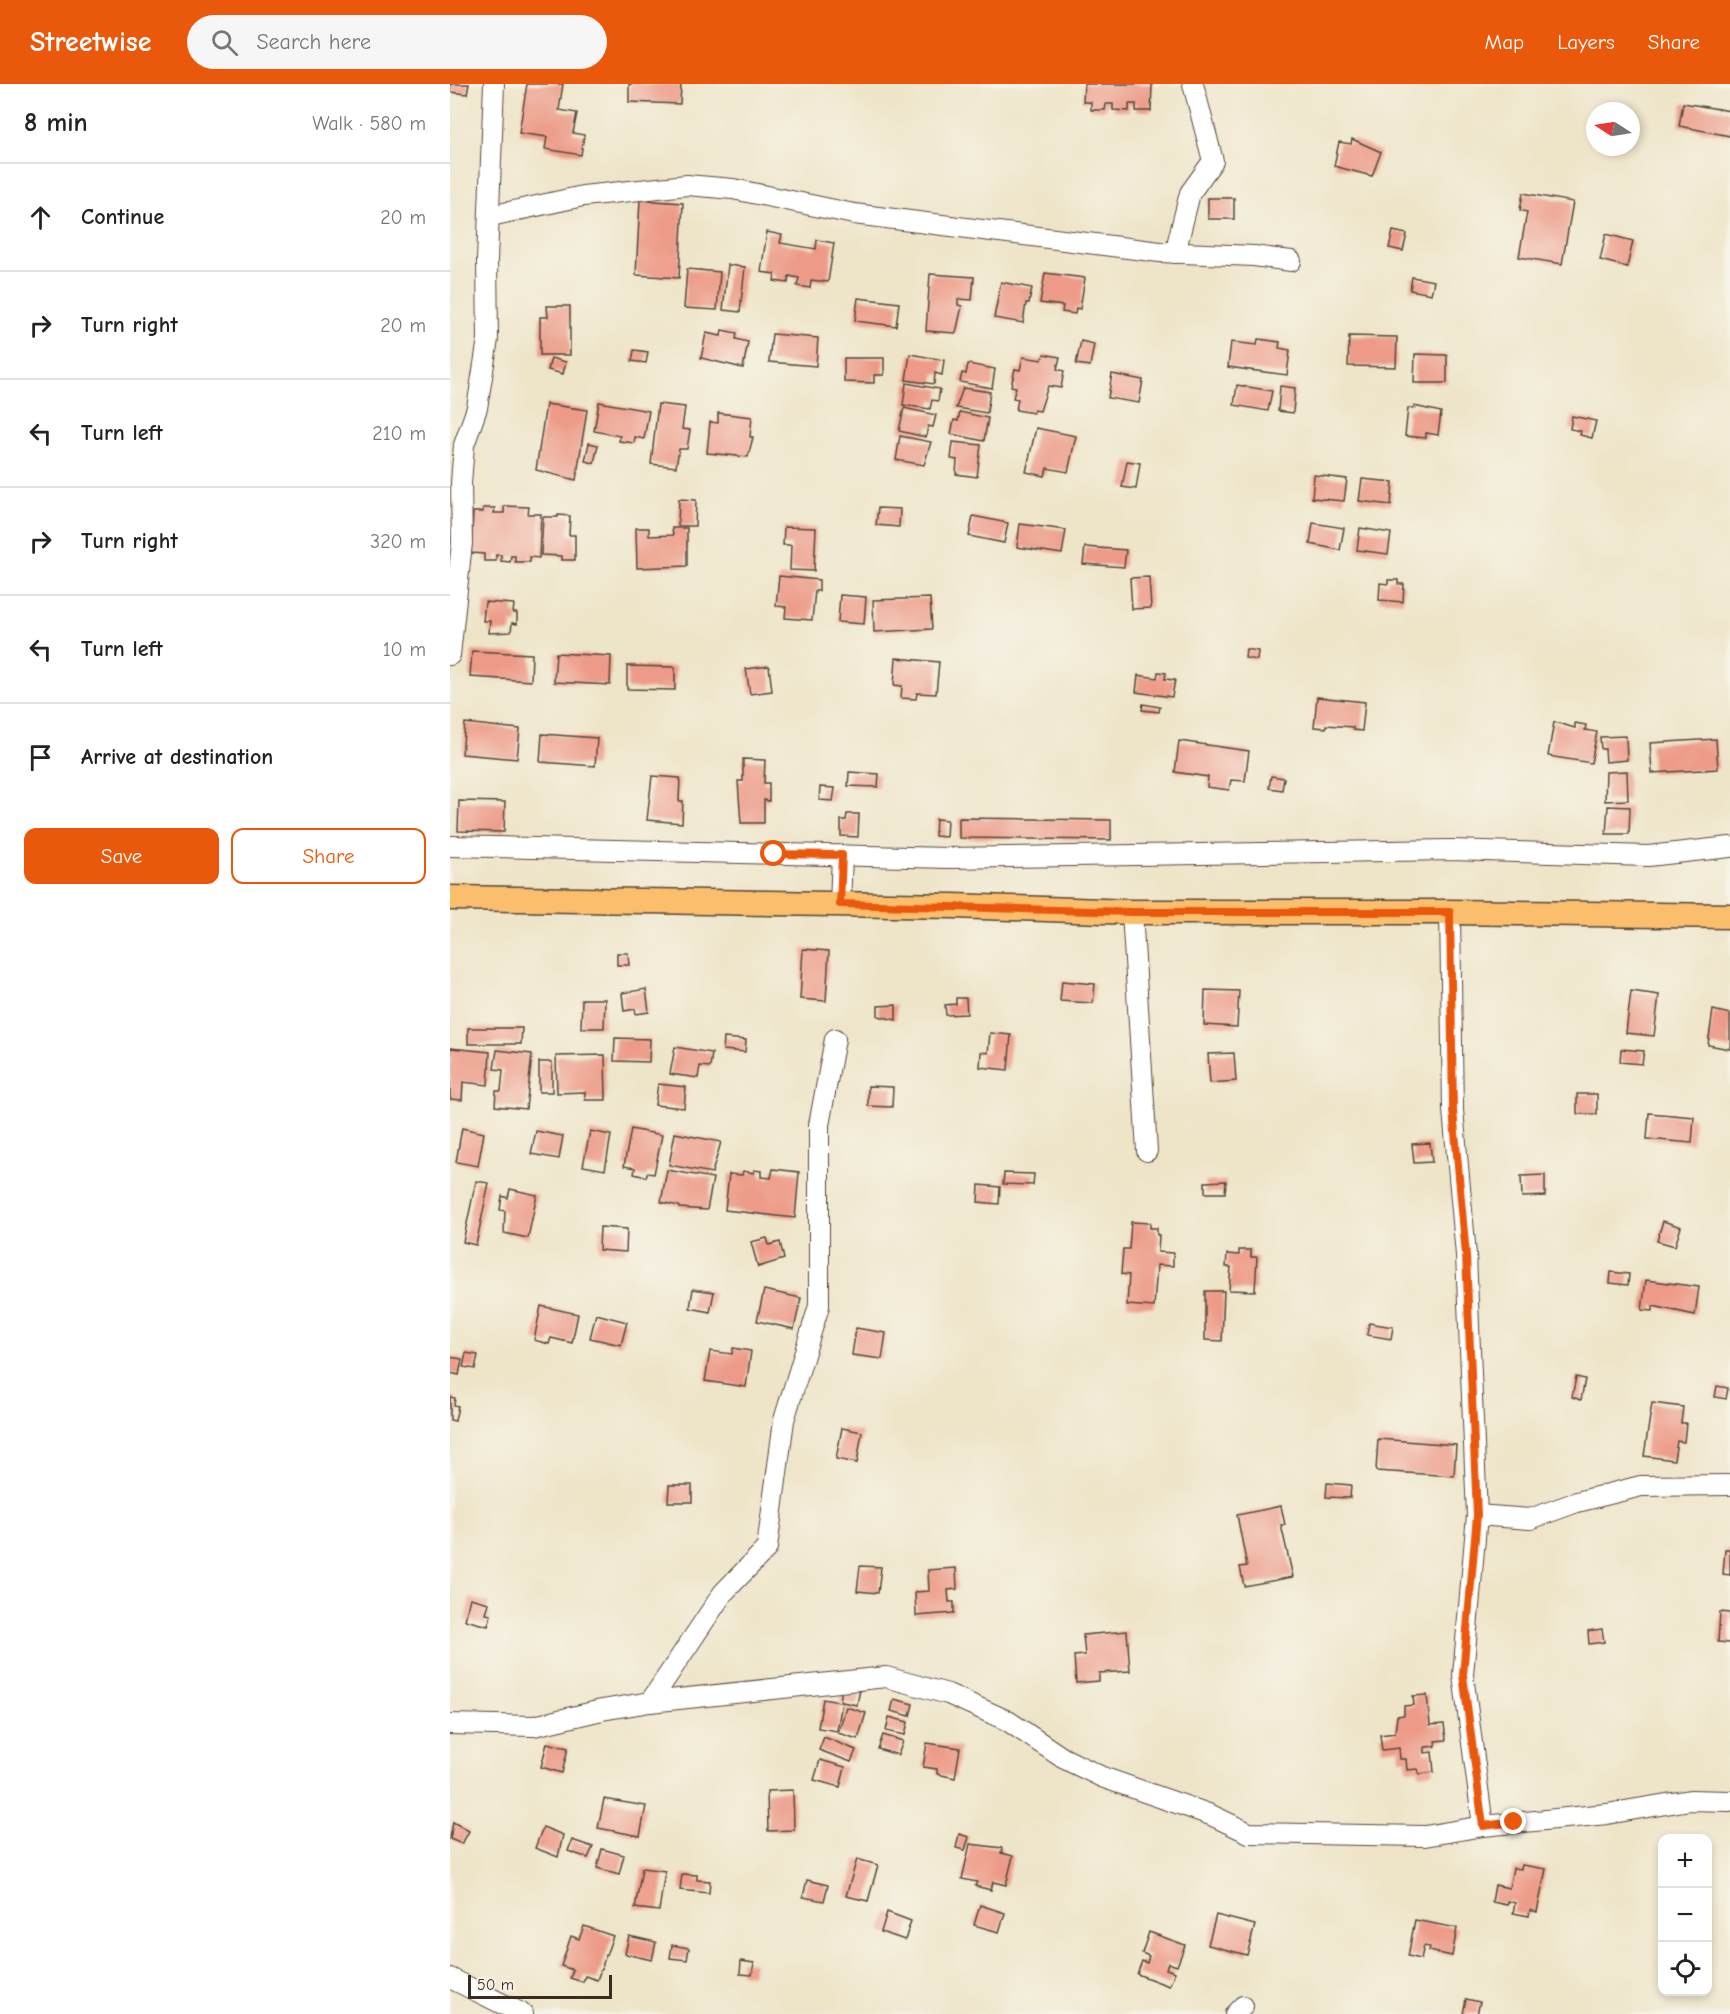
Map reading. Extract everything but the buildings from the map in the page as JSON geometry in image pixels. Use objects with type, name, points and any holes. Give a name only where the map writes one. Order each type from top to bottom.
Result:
[{"type":"main road","points":[[450,898],[840,904],[1132,912],[1450,912],[1730,916]]},
{"type":"street","points":[[450,655],[462,543],[461,483],[464,445],[477,408],[488,339],[487,260],[494,84]]},
{"type":"street","points":[[1175,253],[1190,193],[1213,161],[1193,84]]},
{"type":"street","points":[[490,216],[583,196],[687,185],[733,189],[854,214],[1175,253],[1254,256],[1291,261]]},
{"type":"street","points":[[450,846],[985,858],[1451,850],[1648,856],[1730,847]]},
{"type":"street","points":[[840,904],[842,855]]},
{"type":"street","points":[[1132,912],[1147,1150]]},
{"type":"street","points":[[1450,912],[1453,1110],[1466,1255],[1477,1515],[1463,1675],[1483,1826]]},
{"type":"street","points":[[650,1702],[723,1593],[766,1548],[784,1420],[819,1306],[819,1125],[835,1039]]},
{"type":"street","points":[[1477,1515],[1530,1519],[1596,1496],[1641,1486],[1730,1485]]},
{"type":"street","points":[[450,1724],[534,1726],[602,1710],[650,1702],[886,1677],[948,1694],[1008,1721],[1063,1758],[1102,1778],[1211,1815],[1249,1833],[1425,1836],[1483,1826],[1607,1814],[1690,1800],[1730,1802]]},
{"type":"street","points":[[450,1978],[523,2014]]},
{"type":"route","points":[[774,854],[842,855],[840,904],[1132,912],[1450,912],[1453,1110],[1466,1255],[1472,1440],[1477,1515],[1463,1675],[1483,1826],[1514,1822]]}]
